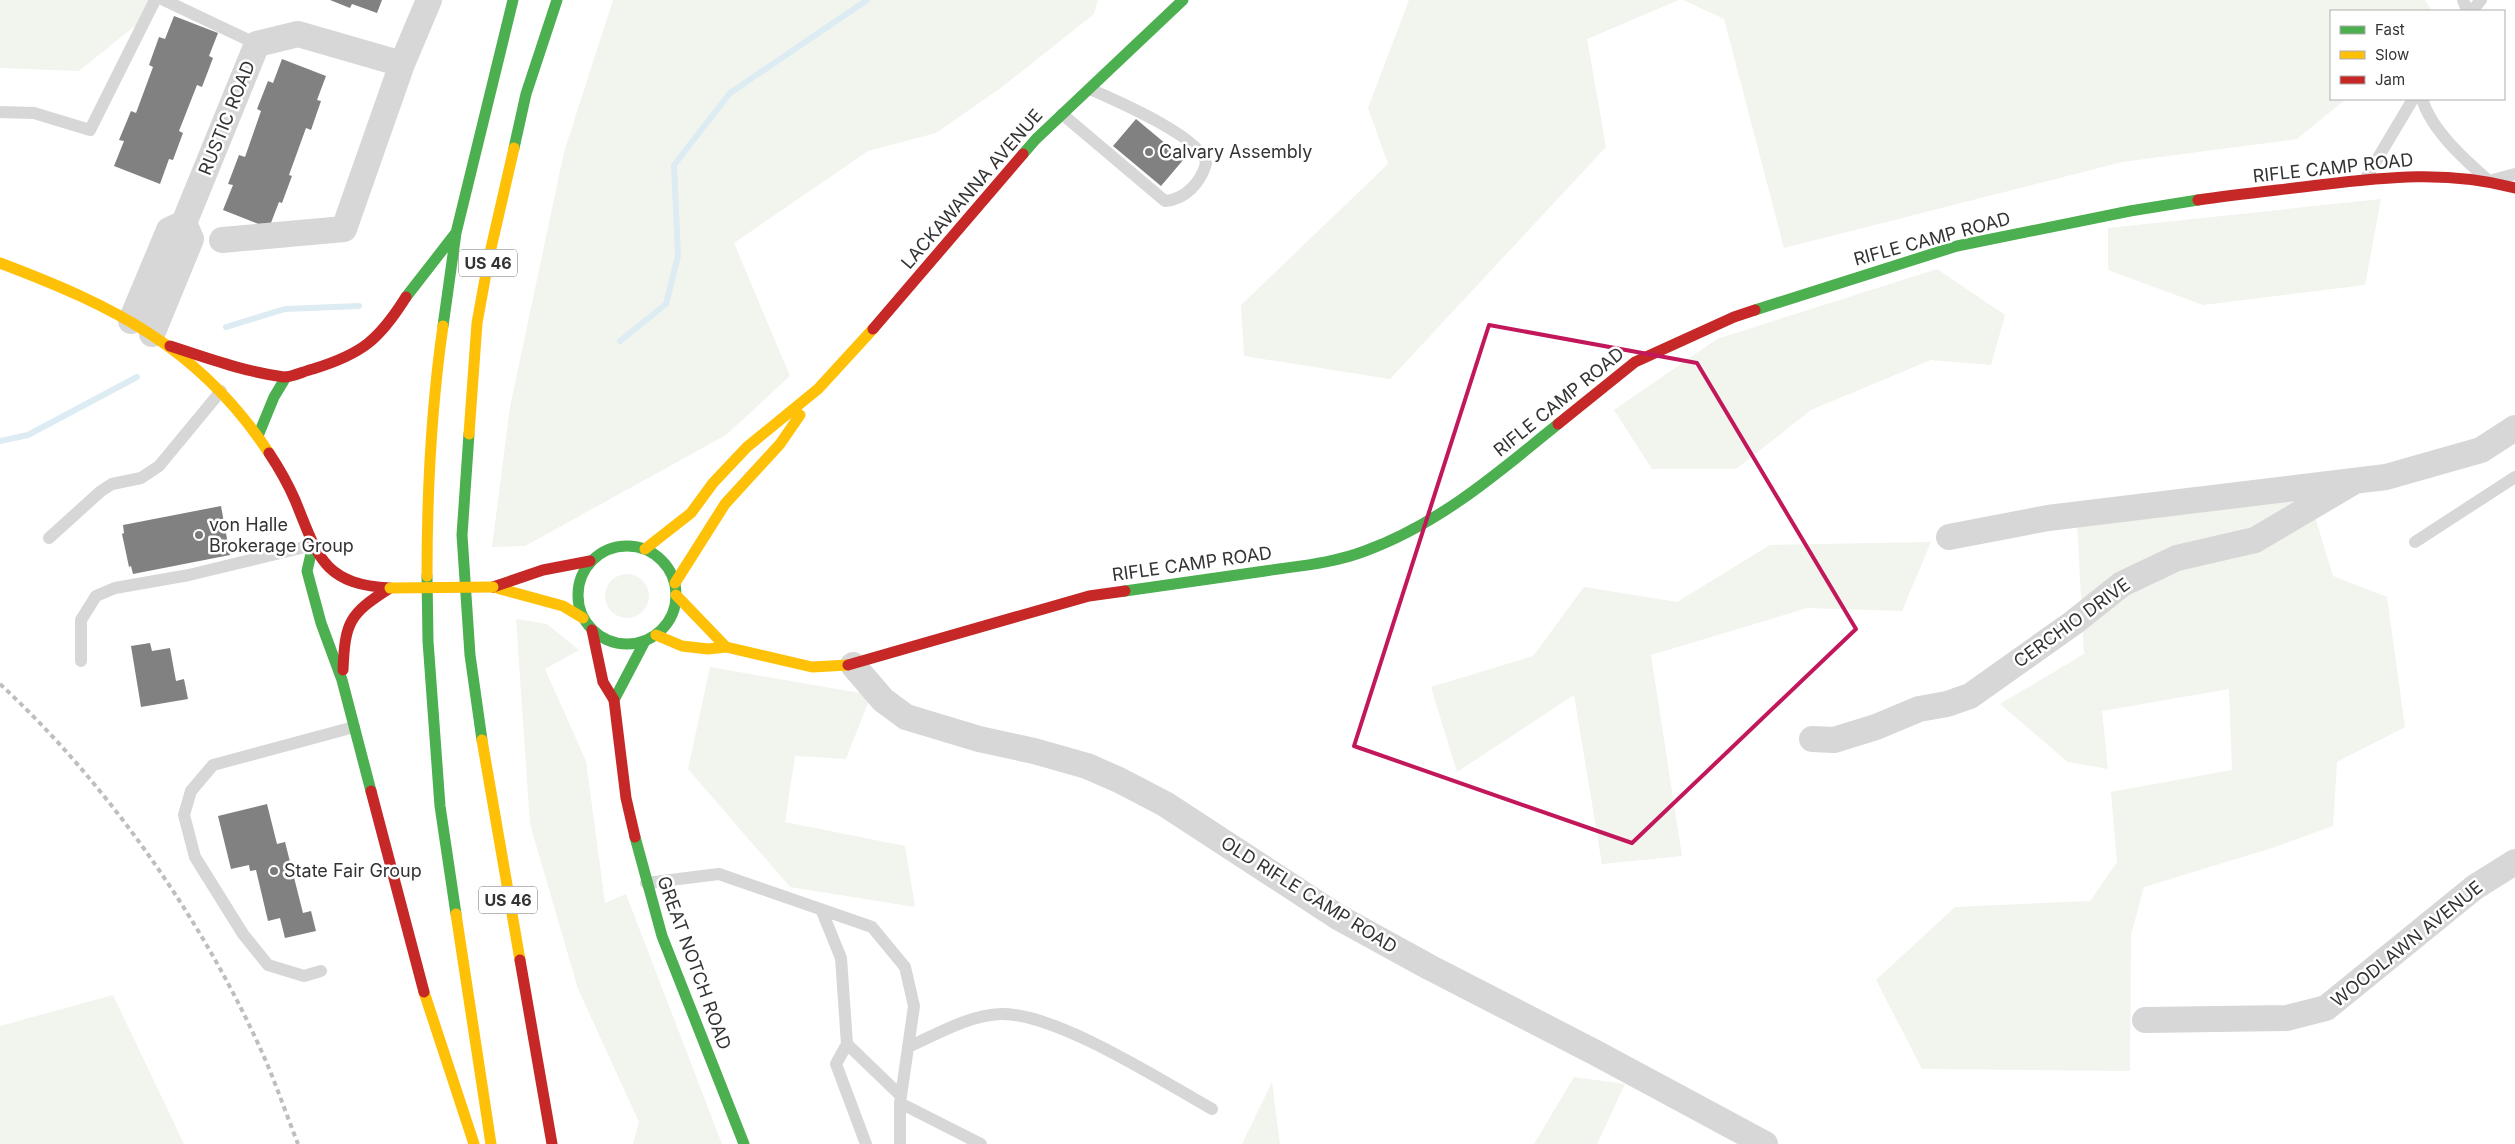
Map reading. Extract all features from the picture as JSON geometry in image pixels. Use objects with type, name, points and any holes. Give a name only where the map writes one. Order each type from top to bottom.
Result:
[{"type":"main road","name":"US 46","points":[[491,1144],[440,806],[428,641],[427,538],[435,382],[456,233],[513,0]]},
{"type":"main road","name":"US 46","points":[[552,1144],[479,723],[470,655],[462,535],[478,314],[526,94],[557,0]]},
{"type":"main road","name":"LACKAWANNA AVENUE","points":[[645,549],[690,513],[713,483],[747,447],[818,389],[847,360],[1036,139],[1183,0]]},
{"type":"main road","name":"RIFLE CAMP ROAD","points":[[656,635],[682,646],[708,649],[726,647],[758,656],[812,667],[853,665],[1090,596],[1308,565],[1364,552],[1422,524],[1486,483],[1635,362],[1734,317],[1796,296],[1957,246],[2130,211],[2214,198],[2395,176],[2440,176],[2489,181],[2515,188]]},
{"type":"main road","points":[[0,263],[90,298],[151,334],[224,364],[286,377],[339,362],[361,349],[387,327],[409,294],[456,233]]},
{"type":"main road","points":[[151,334],[221,391],[258,436],[291,491],[313,544],[326,566],[346,580],[359,585],[390,588],[493,588],[563,606],[583,618]]},
{"type":"main road","points":[[258,436],[274,398],[286,377]]},
{"type":"main road","name":"LACKAWANNA AVENUE","points":[[675,583],[726,504],[780,444],[818,389]]},
{"type":"main road","points":[[313,544],[307,571],[321,623],[342,680],[431,1018],[474,1144]]},
{"type":"main road","points":[[622,545],[645,549],[658,557],[669,568],[675,583],[676,595],[671,617],[656,635],[645,641],[617,644],[604,639],[592,630],[583,618],[578,605],[577,593],[583,571],[590,561],[605,551],[622,545]]},
{"type":"main road","points":[[493,588],[543,570],[590,561]]},
{"type":"main road","points":[[342,680],[344,636],[350,618],[361,606],[390,588]]},
{"type":"main road","points":[[676,595],[726,647]]},
{"type":"main road","name":"GREAT NOTCH ROAD","points":[[592,630],[603,682],[614,700],[626,798],[646,883],[662,936],[744,1144]]},
{"type":"main road","points":[[614,700],[645,641]]},
{"type":"street","points":[[222,240],[344,229],[402,64],[429,0]]},
{"type":"street","name":"RUSTIC ROAD","points":[[151,334],[191,239],[184,223],[257,44],[298,34],[402,64]]},
{"type":"street","name":"CERCHIO DRIVE","points":[[1949,537],[2048,518],[2386,477],[2481,450],[2515,428]]},
{"type":"street","name":"CERCHIO DRIVE","points":[[1812,739],[1834,740],[1876,727],[1918,709],[1947,704],[1970,696],[2073,623],[2122,584],[2177,558],[2255,540],[2355,481]]},
{"type":"street","name":"OLD RIFLE CAMP ROAD","points":[[853,665],[883,700],[906,717],[980,740],[1034,751],[1087,766],[1127,784],[1165,804],[1338,917],[1429,967],[1596,1052],[1765,1144]]},
{"type":"street","name":"WOODLAWN AVENUE","points":[[2145,1020],[2287,1018],[2326,1008],[2476,887],[2515,862]]},
{"type":"lane","points":[[0,112],[34,113],[90,130],[155,0]]},
{"type":"lane","points":[[164,0],[257,44]]},
{"type":"lane","points":[[1062,114],[1165,201],[1178,198],[1197,183],[1206,164],[1202,151],[1138,110],[1090,89]]},
{"type":"lane","points":[[2365,180],[2412,100]]},
{"type":"lane","points":[[2422,100],[2426,112],[2463,158],[2489,181],[2515,174]]},
{"type":"lane","points":[[49,538],[101,491],[112,484],[141,478],[159,466],[221,391]]},
{"type":"lane","points":[[2415,542],[2515,477]]},
{"type":"lane","points":[[81,661],[81,620],[96,596],[116,588],[189,575],[313,544]]},
{"type":"lane","points":[[321,971],[304,976],[268,965],[243,934],[195,858],[184,815],[191,791],[213,765],[354,727]]},
{"type":"lane","points":[[646,883],[718,874],[872,927],[906,967],[914,1006],[901,1100],[900,1144]]},
{"type":"lane","points":[[821,909],[841,958],[848,1044],[836,1064],[866,1144]]},
{"type":"lane","points":[[908,1046],[977,1019],[999,1014],[1030,1018],[1091,1042],[1212,1109]]},
{"type":"lane","points":[[848,1044],[901,1100],[981,1144]]},
{"type":"highlighted area","points":[[1489,325],[1697,363],[1856,629],[1632,843],[1354,746]]},
{"type":"shaded area","points":[[0,0],[167,0],[79,71],[0,68]]},
{"type":"shaded area","points":[[613,0],[1098,0],[1094,14],[1002,87],[936,133],[868,151],[734,243],[790,376],[726,435],[525,546],[492,547],[510,407],[564,152]]},
{"type":"shaded area","points":[[1409,0],[1679,0],[1587,39],[1606,147],[1390,379],[1244,356],[1241,305],[1388,164],[1368,108]]},
{"type":"shaded area","points":[[1683,0],[2425,0],[2431,10],[2330,10],[2330,100],[2345,100],[2297,139],[2122,162],[1784,248],[1724,19]]},
{"type":"shaded area","points":[[2381,199],[2365,285],[2203,305],[2108,270],[2108,228]]},
{"type":"shaded area","points":[[1937,269],[2005,315],[1991,365],[1931,360],[1811,410],[1736,469],[1652,469],[1614,410],[1717,339]]},
{"type":"shaded area","points":[[2309,497],[2333,576],[2387,597],[2405,727],[2337,762],[2333,826],[2269,849],[2144,887],[2131,935],[2130,1071],[1922,1069],[1876,980],[1955,907],[2090,901],[2117,862],[2111,792],[2232,770],[2229,689],[2102,711],[2108,769],[2068,762],[2000,704],[2084,654],[2077,522]]},
{"type":"shaded area","points":[[1931,542],[1902,611],[1807,608],[1651,655],[1682,856],[1602,864],[1574,695],[1457,772],[1431,687],[1533,656],[1584,587],[1677,602],[1770,545]]},
{"type":"shaded area","points":[[631,574],[643,580],[648,587],[648,605],[643,612],[636,617],[623,618],[615,615],[608,608],[605,592],[608,584],[615,577]]},
{"type":"shaded area","points":[[516,619],[547,624],[579,650],[545,669],[586,761],[605,903],[626,894],[722,1144],[633,1144],[639,1122],[578,989],[530,824]]},
{"type":"shaded area","points":[[710,667],[871,695],[846,759],[795,756],[785,822],[905,846],[915,907],[790,887],[688,769]]},
{"type":"shaded area","points":[[113,995],[184,1144],[0,1144],[0,1026]]},
{"type":"shaded area","points":[[1574,1077],[1625,1084],[1597,1144],[1534,1144]]},
{"type":"shaded area","points":[[1272,1082],[1280,1144],[1242,1144]]},
{"type":"building","points":[[330,0],[382,0],[377,13],[352,4],[350,8]]},
{"type":"building","points":[[174,16],[218,33],[209,56],[213,58],[202,87],[197,85],[179,131],[183,133],[173,160],[169,159],[160,184],[114,166],[124,141],[119,140],[131,111],[136,113],[153,67],[149,65],[159,37],[165,39]]},
{"type":"building","points":[[282,59],[326,76],[317,100],[321,101],[311,130],[306,128],[289,175],[292,176],[282,203],[279,202],[269,228],[223,210],[233,185],[228,184],[239,155],[245,157],[261,111],[257,109],[268,81],[273,83]]},
{"type":"building","name":"Calvary Assembly","points":[[1136,119],[1184,159],[1161,186],[1113,146]]},
{"type":"building","points":[[221,506],[230,555],[133,574],[131,566],[129,567],[122,534],[124,533],[123,525]]},
{"type":"building","points":[[150,643],[152,651],[170,648],[176,681],[184,679],[188,699],[141,707],[131,646]]},
{"type":"building","name":"State Fair Group","points":[[267,804],[277,844],[285,842],[303,913],[311,911],[316,931],[285,938],[280,918],[268,921],[256,870],[250,871],[249,865],[231,869],[218,816]]},
{"type":"waterway","points":[[620,341],[666,304],[678,256],[674,165],[730,93],[867,0]]},
{"type":"waterway","points":[[226,327],[285,309],[359,306]]},
{"type":"waterway","points":[[0,441],[28,435],[137,377]]},
{"type":"railway","points":[[0,684],[79,766],[116,811],[184,907],[214,957],[241,1008],[265,1059],[298,1144]]},
{"type":"traffic: fast","points":[[443,326],[456,233],[513,0]]},
{"type":"traffic: fast","points":[[514,148],[526,94],[557,0]]},
{"type":"traffic: fast","points":[[1023,154],[1036,139],[1183,0]]},
{"type":"traffic: fast","points":[[1755,310],[1957,246],[2130,211],[2198,200]]},
{"type":"traffic: fast","points":[[406,297],[455,234]]},
{"type":"traffic: fast","points":[[258,436],[274,397],[286,377]]},
{"type":"traffic: fast","points":[[1125,591],[1316,564],[1365,551],[1392,540],[1443,512],[1490,479],[1558,424]]},
{"type":"traffic: fast","points":[[469,434],[462,535],[470,655],[482,740]]},
{"type":"traffic: fast","points":[[313,545],[307,571],[321,623],[342,680],[371,791]]},
{"type":"traffic: fast","points":[[627,546],[646,549],[662,560],[673,576],[676,595],[673,614],[662,630],[646,641],[627,644],[608,641],[592,630],[581,614],[578,595],[581,576],[592,560],[608,549],[627,546]]},
{"type":"traffic: fast","points":[[427,576],[428,641],[440,806],[456,914]]},
{"type":"traffic: fast","points":[[614,700],[645,641]]},
{"type":"traffic: fast","points":[[635,837],[662,936],[744,1144]]},
{"type":"traffic: slow","points":[[469,434],[477,323],[489,257],[514,148]]},
{"type":"traffic: slow","points":[[0,263],[41,279],[117,314],[184,358],[214,385],[242,416],[269,453]]},
{"type":"traffic: slow","points":[[427,576],[428,514],[435,388],[443,326]]},
{"type":"traffic: slow","points":[[645,549],[691,513],[713,483],[747,447],[818,389],[873,329]]},
{"type":"traffic: slow","points":[[675,583],[725,504],[780,444],[800,415]]},
{"type":"traffic: slow","points":[[493,587],[563,606],[583,618]]},
{"type":"traffic: slow","points":[[390,588],[493,587]]},
{"type":"traffic: slow","points":[[676,595],[726,647]]},
{"type":"traffic: slow","points":[[656,635],[682,646],[708,649],[726,647],[812,667],[848,665]]},
{"type":"traffic: slow","points":[[482,740],[520,960]]},
{"type":"traffic: slow","points":[[456,914],[491,1144]]},
{"type":"traffic: slow","points":[[424,992],[474,1144]]},
{"type":"traffic: jam","points":[[873,329],[1023,154]]},
{"type":"traffic: jam","points":[[2198,200],[2344,182],[2417,177],[2466,179],[2515,188]]},
{"type":"traffic: jam","points":[[170,346],[255,372],[284,377],[291,376],[330,363],[368,344],[387,324],[406,297]]},
{"type":"traffic: jam","points":[[1558,424],[1635,362],[1734,317],[1755,310]]},
{"type":"traffic: jam","points":[[269,453],[295,500],[317,551],[326,564],[336,573],[350,580],[367,585],[390,588]]},
{"type":"traffic: jam","points":[[493,587],[543,570],[590,561]]},
{"type":"traffic: jam","points":[[343,670],[345,641],[352,621],[366,605],[390,588]]},
{"type":"traffic: jam","points":[[848,665],[1089,596],[1125,591]]},
{"type":"traffic: jam","points":[[592,630],[603,682],[614,700],[626,798],[635,837]]},
{"type":"traffic: jam","points":[[371,791],[424,992]]},
{"type":"traffic: jam","points":[[520,960],[552,1144]]},
{"type":"place","name":"Calvary Assembly","points":[[1149,152]]},
{"type":"place","name":"von Halle Brokerage Group","points":[[199,535]]},
{"type":"place","name":"State Fair Group","points":[[274,871]]}]
